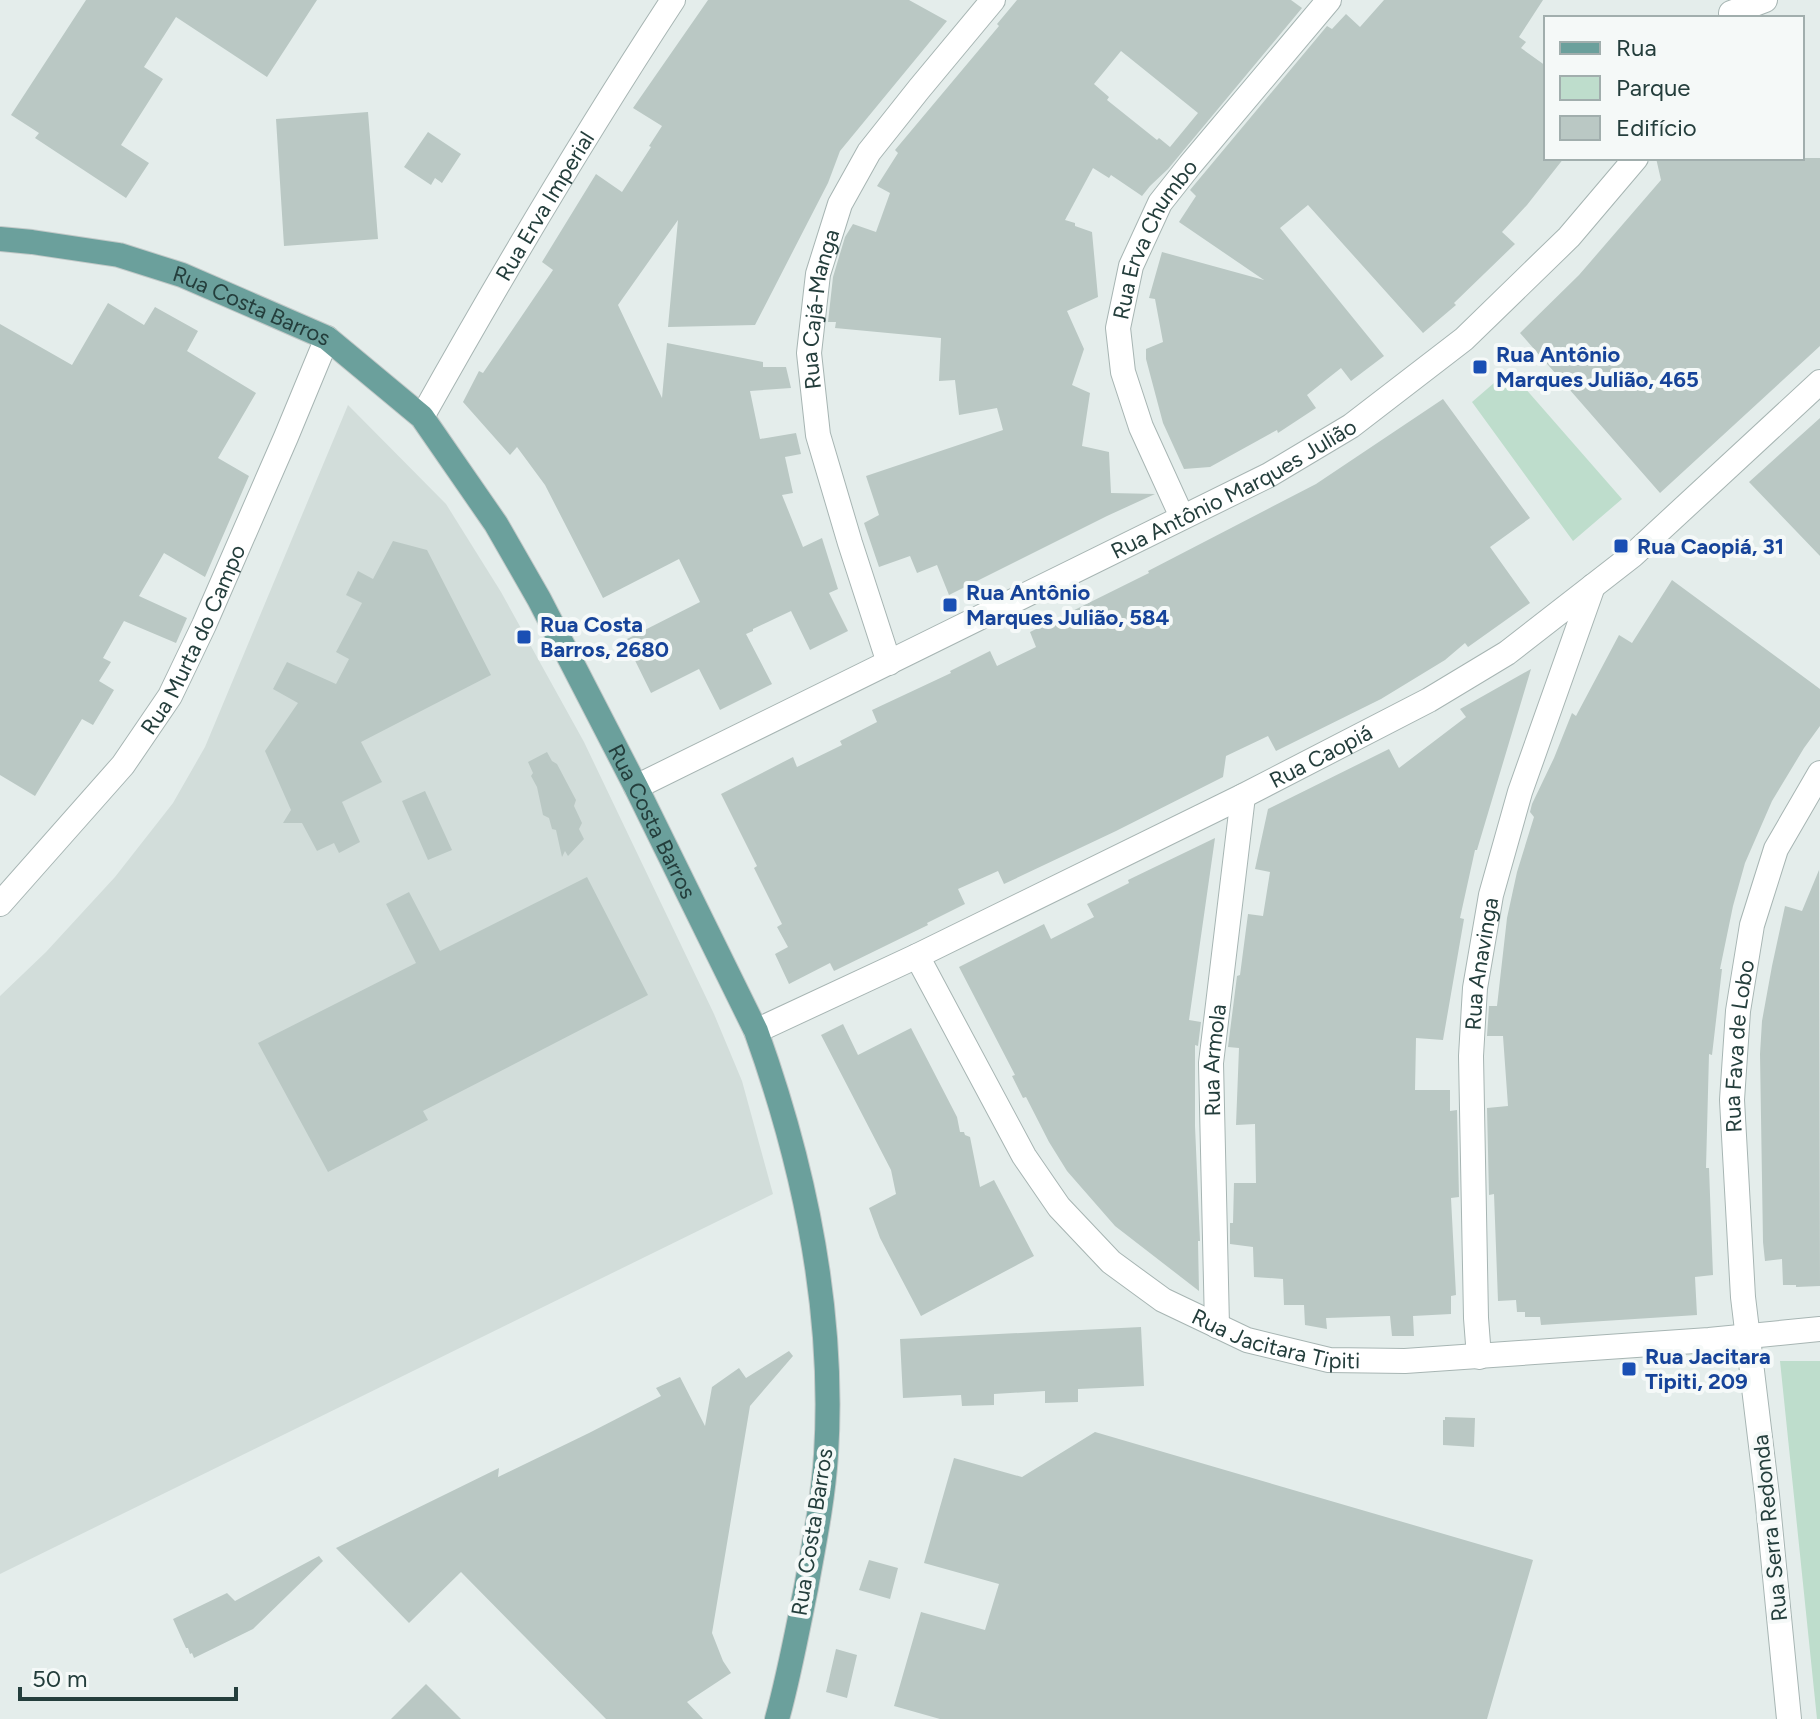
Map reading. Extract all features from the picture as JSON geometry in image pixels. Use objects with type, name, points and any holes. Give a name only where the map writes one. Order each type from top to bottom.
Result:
[{"type":"main road","name":"Rua Costa Barros","points":[[0,239],[119,255],[182,275],[327,338],[422,417],[503,536],[583,682],[756,1031],[794,1151],[813,1244],[826,1348],[826,1455],[818,1522],[777,1719]]},
{"type":"street","name":"Rua Erva Imperial","points":[[422,417],[553,192],[673,0]]},
{"type":"street","name":"Rua Cajá-Manga","points":[[889,663],[818,435],[809,353],[818,274],[840,204],[869,152],[993,0]]},
{"type":"street","name":"Rua Erva Chumbo","points":[[1182,517],[1141,427],[1123,372],[1118,328],[1131,266],[1160,203],[1329,0]]},
{"type":"street","points":[[1732,10],[1765,0]]},
{"type":"street","name":"Rua Antônio Marques Julião","points":[[636,787],[1269,475],[1351,426],[1464,339],[1569,237],[1634,160]]},
{"type":"street","name":"Rua Murta do Campo","points":[[0,904],[123,765],[170,696],[204,625],[327,338]]},
{"type":"street","name":"Rua Caopiá","points":[[756,1031],[917,956],[1243,796],[1429,700],[1507,653],[1633,555],[1820,382]]},
{"type":"street","name":"Rua Anavinga","points":[[1479,1357],[1471,1056],[1475,988],[1491,895],[1520,792],[1593,586]]},
{"type":"street","name":"Rua Fava de Lobo","points":[[1748,1336],[1732,1100],[1738,1011],[1752,925],[1776,849],[1820,773]]},
{"type":"street","name":"Rua Armola","points":[[1217,1326],[1211,1063],[1243,796]]},
{"type":"street","name":"Rua Jacitara Tipiti","points":[[917,956],[1024,1156],[1059,1207],[1111,1262],[1163,1300],[1247,1340],[1329,1360],[1405,1361],[1820,1329]]},
{"type":"street","name":"Rua Serra Redonda","points":[[1748,1336],[1766,1479],[1789,1719]]},
{"type":"shaded area","points":[[348,405],[446,504],[501,592],[584,742],[714,1014],[742,1081],[773,1194],[0,1574],[0,996],[46,952],[115,877],[173,803],[205,747]]},
{"type":"green space","points":[[1509,370],[1622,499],[1573,541],[1472,402]]},
{"type":"green space","points":[[1780,1361],[1820,1361],[1820,1719],[1817,1719]]},
{"type":"building","points":[[86,0],[317,0],[267,77],[176,17],[144,67],[163,79],[121,145],[149,163],[126,198],[35,138],[39,133],[11,115]]},
{"type":"building","points":[[708,0],[909,0],[947,21],[840,151],[828,183],[755,325],[668,327],[678,220],[618,305],[662,398],[667,343],[763,362],[763,367],[786,367],[791,388],[750,391],[760,439],[796,433],[801,454],[785,457],[793,493],[782,495],[803,547],[822,538],[838,589],[829,593],[848,631],[810,650],[791,611],[753,629],[746,634],[772,684],[720,710],[699,669],[651,693],[625,640],[700,602],[679,559],[603,598],[545,485],[517,447],[510,455],[463,402],[479,371],[483,373],[553,270],[542,262],[596,174],[622,192],[651,147],[662,126],[633,108]]},
{"type":"building","points":[[1017,0],[1291,0],[1302,8],[1142,196],[1111,175],[1109,178],[1093,168],[1065,220],[1092,232],[1098,297],[1067,311],[1084,349],[1072,385],[1090,393],[1082,446],[1109,452],[1111,493],[1155,494],[949,595],[937,565],[917,573],[910,556],[879,567],[864,523],[879,515],[866,476],[1003,430],[997,408],[959,415],[955,380],[939,381],[941,338],[835,328],[836,322],[828,322],[833,277],[845,237],[853,224],[876,232],[890,193],[877,186],[898,153],[895,150],[999,26],[997,24]],"holes":[[[1121,51],[1198,113],[1170,147],[1107,100],[1109,97],[1094,84]]]},
{"type":"building","points":[[1384,0],[1543,0],[1519,37],[1526,42],[1521,48],[1544,65],[1544,160],[1562,160],[1502,232],[1515,244],[1454,303],[1456,305],[1423,333],[1308,205],[1280,228],[1384,356],[1351,381],[1341,368],[1307,395],[1316,408],[1278,433],[1277,430],[1210,467],[1184,469],[1163,423],[1146,359],[1146,349],[1163,342],[1155,299],[1149,298],[1162,252],[1264,280],[1179,222],[1196,196],[1190,190],[1327,26],[1332,29],[1346,14],[1360,27]]},
{"type":"building","points":[[368,112],[378,239],[284,246],[276,119]]},
{"type":"building","points":[[428,132],[461,154],[442,183],[435,178],[431,185],[404,167]]},
{"type":"building","points":[[1820,158],[1820,346],[1660,493],[1520,333],[1579,275],[1661,180],[1656,160]]},
{"type":"building","points":[[108,303],[144,325],[155,307],[198,331],[187,351],[256,393],[218,458],[249,476],[205,577],[164,553],[139,596],[187,618],[176,643],[124,621],[103,658],[111,662],[99,681],[114,690],[93,725],[82,719],[35,796],[0,775],[0,324],[72,365]]},
{"type":"building","points":[[1443,399],[1530,518],[1490,547],[1530,603],[1468,647],[1465,643],[1445,660],[1381,699],[1276,751],[1268,736],[1226,756],[1223,777],[1004,884],[998,871],[958,889],[965,904],[928,925],[834,971],[830,963],[789,984],[775,954],[788,947],[777,927],[782,924],[721,794],[793,757],[797,767],[842,745],[840,741],[877,722],[872,710],[990,651],[997,666],[1036,647],[1030,632],[1316,484]]},
{"type":"building","points":[[1820,418],[1820,556],[1749,482]]},
{"type":"building","points":[[393,541],[427,550],[491,675],[361,742],[382,782],[342,802],[360,842],[339,853],[334,843],[317,851],[302,823],[283,823],[291,810],[265,751],[298,703],[273,689],[287,662],[336,684],[349,659],[336,652],[362,603],[346,595],[358,571],[373,579]]},
{"type":"building","points":[[1672,580],[1820,689],[1820,726],[1772,801],[1745,863],[1733,906],[1720,969],[1712,1055],[1709,1054],[1706,1168],[1709,1168],[1713,1275],[1695,1277],[1697,1315],[1541,1325],[1540,1317],[1525,1317],[1525,1312],[1517,1312],[1516,1300],[1498,1301],[1494,1194],[1489,1195],[1487,1108],[1508,1106],[1503,1036],[1487,1036],[1489,1006],[1497,1006],[1507,918],[1534,817],[1530,812],[1532,804],[1572,713],[1576,716],[1619,635],[1632,643]]},
{"type":"building","points":[[1531,669],[1475,850],[1460,918],[1464,919],[1443,1040],[1416,1038],[1415,1090],[1450,1090],[1450,1111],[1457,1110],[1459,1197],[1451,1198],[1456,1295],[1451,1296],[1451,1314],[1413,1316],[1414,1336],[1392,1336],[1390,1316],[1326,1318],[1327,1329],[1305,1325],[1304,1305],[1284,1305],[1283,1279],[1254,1277],[1253,1247],[1230,1244],[1234,1183],[1256,1183],[1255,1124],[1236,1125],[1239,1048],[1228,1047],[1248,914],[1263,916],[1270,872],[1255,869],[1268,809],[1389,749],[1399,768],[1466,717],[1460,709]]},
{"type":"building","points":[[547,752],[576,800],[574,806],[582,823],[579,829],[584,839],[568,856],[565,851],[562,857],[556,830],[552,829],[549,818],[543,815],[528,762]]},
{"type":"building","points":[[425,791],[452,850],[428,860],[402,801]]},
{"type":"building","points":[[1215,838],[1189,1020],[1201,1022],[1198,1046],[1195,1045],[1199,1291],[1115,1226],[1067,1171],[1026,1097],[1023,1098],[1012,1076],[1015,1075],[959,967],[1044,924],[1051,939],[1094,917],[1087,904],[1129,883],[1128,880]]},
{"type":"building","points":[[1819,870],[1820,1286],[1796,1287],[1783,1285],[1782,1259],[1765,1261],[1760,1054],[1762,1021],[1785,906],[1802,911]]},
{"type":"building","points":[[587,877],[648,995],[423,1111],[428,1120],[328,1172],[258,1043],[416,963],[386,904],[409,892],[440,951]]},
{"type":"building","points":[[843,1024],[858,1055],[911,1028],[957,1117],[960,1132],[970,1137],[980,1187],[994,1180],[1034,1256],[921,1316],[880,1238],[869,1208],[896,1194],[891,1170],[821,1035]]},
{"type":"building","points":[[1141,1327],[1144,1386],[1078,1389],[1078,1402],[1045,1403],[1045,1391],[994,1394],[994,1405],[962,1406],[961,1395],[903,1398],[900,1339]]},
{"type":"building","points":[[789,1351],[793,1356],[750,1406],[712,1633],[731,1673],[687,1702],[703,1719],[606,1719],[461,1572],[409,1623],[336,1548],[499,1468],[498,1477],[589,1433],[661,1396],[656,1388],[680,1377],[705,1426],[712,1387],[739,1368],[746,1378]]},
{"type":"building","points":[[1445,1417],[1475,1418],[1474,1447],[1443,1445]]},
{"type":"building","points":[[1095,1432],[1533,1560],[1487,1719],[940,1719],[894,1706],[921,1612],[985,1630],[999,1584],[924,1563],[954,1458],[1022,1477]]},
{"type":"building","points":[[319,1556],[323,1561],[253,1629],[194,1658],[190,1654],[173,1619],[227,1593],[235,1601]]},
{"type":"building","points":[[869,1560],[898,1568],[890,1599],[859,1590]]},
{"type":"building","points":[[836,1649],[857,1655],[847,1698],[826,1692]]},
{"type":"building","points":[[426,1684],[461,1719],[391,1719]]},
{"type":"place","name":"Rua Antônio Marques Julião, 465","points":[[1480,367]]},
{"type":"place","name":"Rua Caopiá, 31","points":[[1621,546]]},
{"type":"place","name":"Rua Antônio Marques Julião, 584","points":[[950,605]]},
{"type":"place","name":"Rua Costa Barros, 2680","points":[[524,637]]},
{"type":"place","name":"Rua Jacitara Tipiti, 209","points":[[1629,1369]]}]
